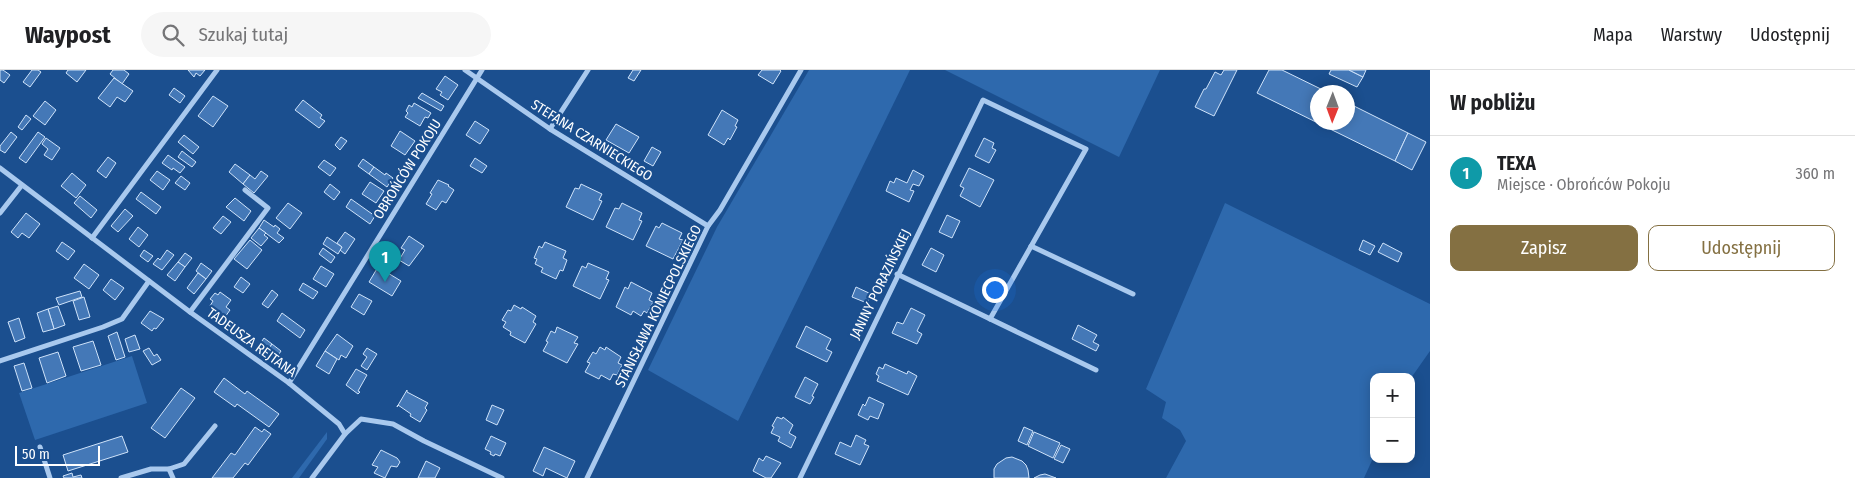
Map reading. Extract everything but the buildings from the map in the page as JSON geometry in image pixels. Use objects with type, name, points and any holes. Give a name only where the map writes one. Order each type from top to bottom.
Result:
[{"type":"street","points":[[92,238],[217,70]]},
{"type":"street","name":"STEFANA CZARNIECKIEGO","points":[[465,70],[550,129],[708,226]]},
{"type":"street","name":"OBROŃCÓW POKOJU","points":[[289,383],[482,70]]},
{"type":"street","points":[[550,129],[588,70]]},
{"type":"street","name":"STANISŁAWA KONIECPOLSKIEGO","points":[[587,478],[708,226],[720,210],[801,70]]},
{"type":"street","name":"JANINY PORAZIŃSKIEJ","points":[[800,478],[983,100],[1086,149],[1031,246]]},
{"type":"street","name":"TADEUSZA REJTANA","points":[[0,168],[190,312],[289,383],[340,424],[345,434]]},
{"type":"street","points":[[0,213],[22,185]]},
{"type":"street","points":[[190,312],[268,208],[245,190]]},
{"type":"street","points":[[990,319],[1031,246],[1133,294]]},
{"type":"street","points":[[898,274],[1096,370]]},
{"type":"street","points":[[0,361],[122,319],[149,281]]},
{"type":"street","points":[[312,478],[345,434],[362,419],[393,424],[502,478]]},
{"type":"street","points":[[121,478],[152,469],[168,469],[184,464],[215,426]]},
{"type":"street","points":[[40,447],[50,478]]},
{"type":"street","points":[[168,469],[173,478]]},
{"type":"shaded area","points":[[809,70],[910,70],[738,421],[648,370],[717,227]]},
{"type":"shaded area","points":[[945,70],[1160,70],[1119,157]]},
{"type":"shaded area","points":[[1225,203],[1430,304],[1430,351],[1415,373],[1370,373],[1371,463],[1364,478],[1166,478],[1186,441],[1180,430],[1162,418],[1166,402],[1146,389]]},
{"type":"shaded area","points":[[132,356],[147,403],[35,440],[19,393]]},
{"type":"shaded area","points":[[327,432],[327,439],[299,478],[292,478]]},
{"type":"place","name":"TEXA","points":[[385,282]]}]
